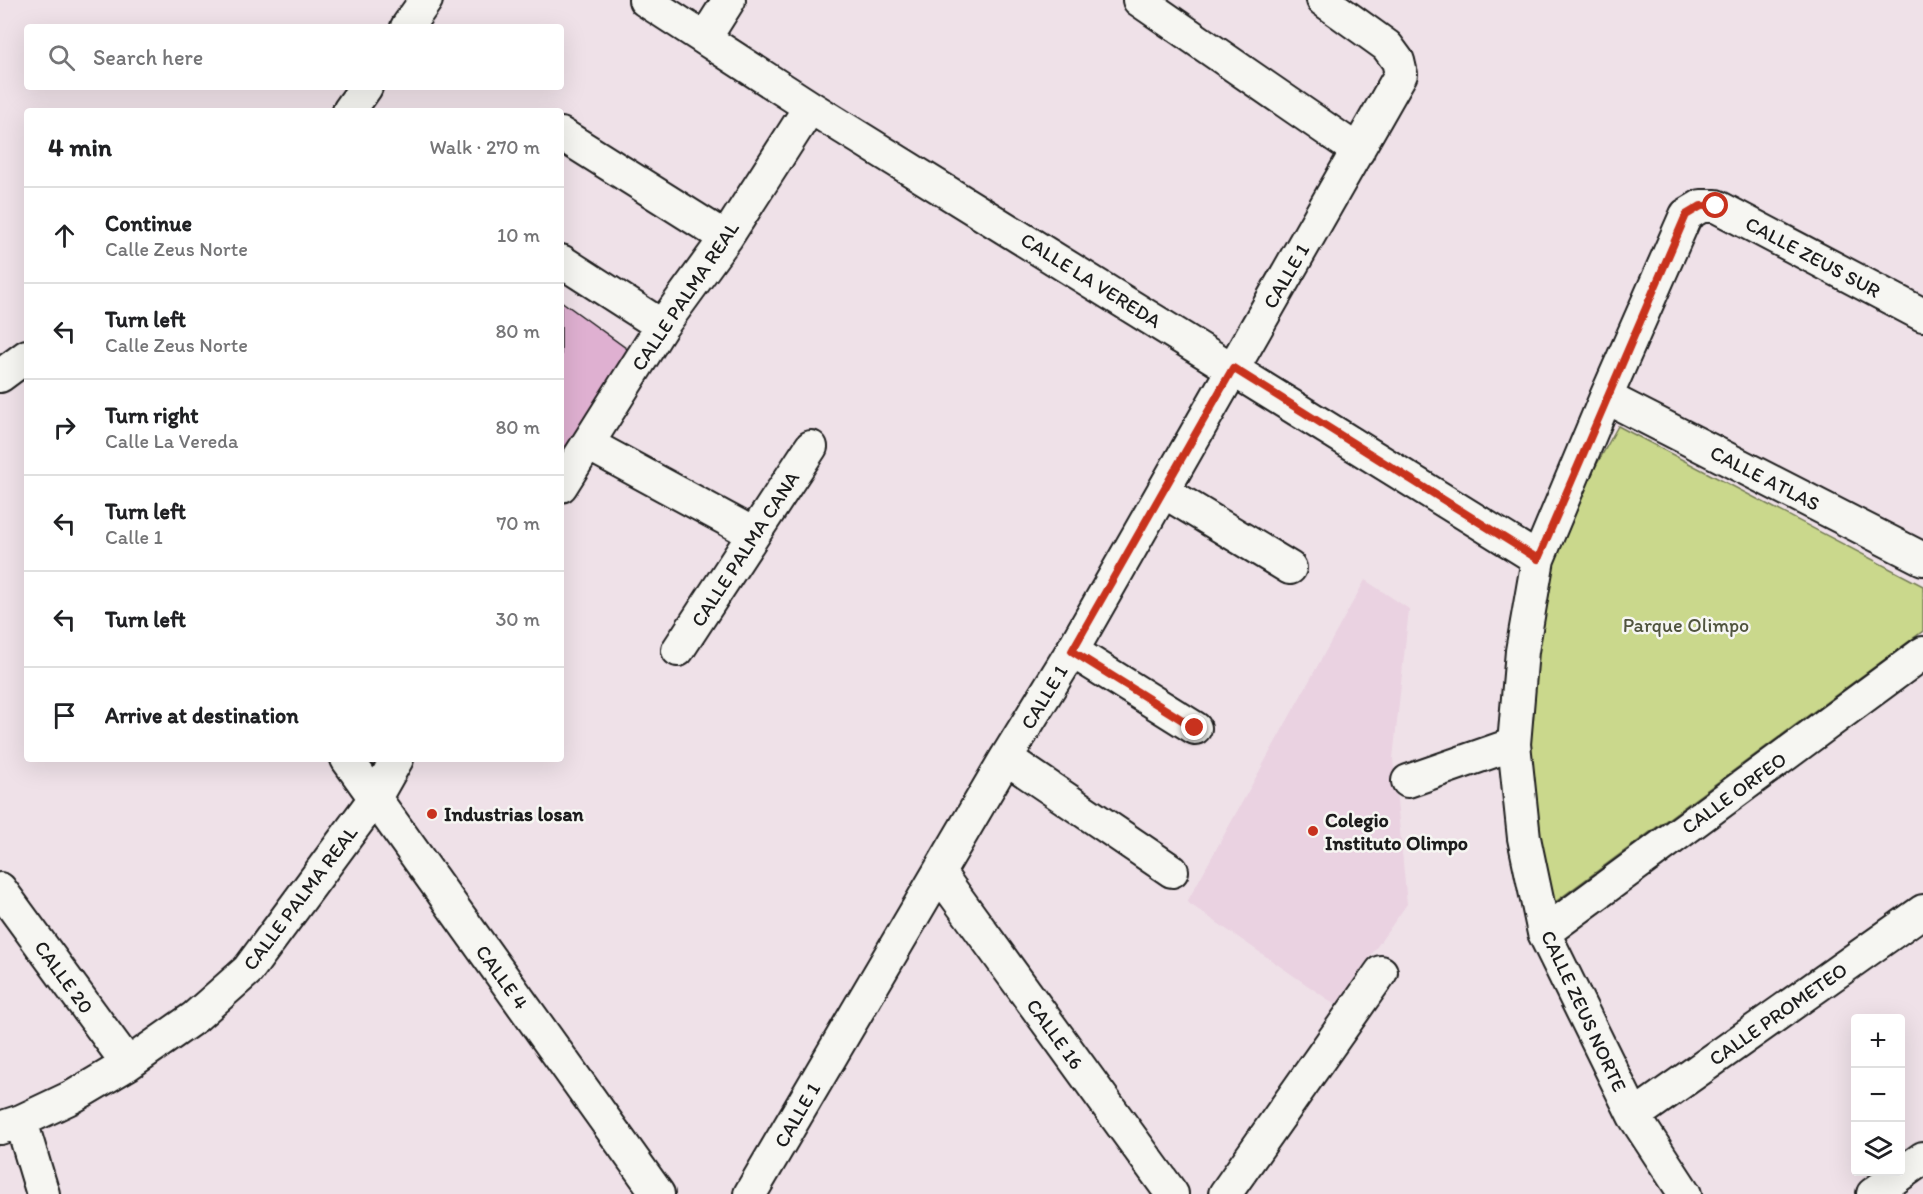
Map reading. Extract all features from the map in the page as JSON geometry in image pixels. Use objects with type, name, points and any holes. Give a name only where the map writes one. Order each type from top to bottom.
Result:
[{"type":"street","points":[[409,24],[426,0]]},
{"type":"street","name":"CALLE LA VEREDA","points":[[645,0],[810,107],[1538,559]]},
{"type":"street","points":[[705,38],[729,0]]},
{"type":"street","points":[[1139,0],[1358,151]]},
{"type":"street","name":"CALLE 1","points":[[750,1194],[1006,758],[1072,651],[1401,74],[1398,61],[1388,46],[1323,0]]},
{"type":"street","points":[[352,108],[364,90]]},
{"type":"street","name":"CALLE PALMA REAL","points":[[564,481],[662,327],[726,238],[810,107]]},
{"type":"street","points":[[564,137],[726,238]]},
{"type":"street","name":"CALLE ZEUS SUR","points":[[1701,206],[1716,206],[1923,315]]},
{"type":"street","name":"CALLE ZEUS NORTE","points":[[1685,1194],[1634,1116],[1544,933],[1524,838],[1514,744],[1522,651],[1538,559],[1686,215],[1701,206]]},
{"type":"street","points":[[564,263],[662,327]]},
{"type":"street","points":[[0,376],[24,358]]},
{"type":"street","name":"CALLE ATLAS","points":[[1606,397],[1923,559]]},
{"type":"street","points":[[588,444],[754,534]]},
{"type":"street","name":"CALLE PALMA CANA","points":[[678,650],[811,447]]},
{"type":"street","points":[[1163,491],[1290,568]]},
{"type":"street","points":[[1072,651],[1195,728]]},
{"type":"street","name":"CALLE ORFEO","points":[[1544,933],[1923,653]]},
{"type":"street","points":[[1408,781],[1514,744]]},
{"type":"street","points":[[1006,758],[1172,871]]},
{"type":"street","name":"CALLE 4","points":[[349,762],[658,1194]]},
{"type":"street","name":"CALLE PALMA REAL","points":[[10,1124],[74,1096],[128,1064],[195,1017],[248,970],[375,798],[395,762]]},
{"type":"street","name":"CALLE 16","points":[[939,873],[1172,1194]]},
{"type":"street","name":"CALLE 20","points":[[0,889],[128,1064]]},
{"type":"street","name":"CALLE PROMETEO","points":[[1634,1116],[1923,911]]},
{"type":"street","points":[[1224,1194],[1381,972]]},
{"type":"street","points":[[10,1124],[43,1194]]},
{"type":"street","points":[[1874,1194],[1923,1158]]},
{"type":"shaded area","name":"Colegio Instituto Olimpo","points":[[1365,580],[1409,609],[1393,759],[1407,904],[1336,1005],[1187,902]]},
{"type":"green space","name":"Parque Olimpo","points":[[1618,426],[1923,586],[1923,631],[1551,905],[1522,762],[1549,551]]},
{"type":"building","points":[[564,303],[630,351],[564,450]]},
{"type":"place","name":"Industrias losan","points":[[432,814]]},
{"type":"place","name":"Colegio Instituto Olimpo","points":[[1313,831]]},
{"type":"route","points":[[1195,728],[1072,651],[1233,368],[1538,559],[1686,215],[1701,206],[1716,206]]}]
